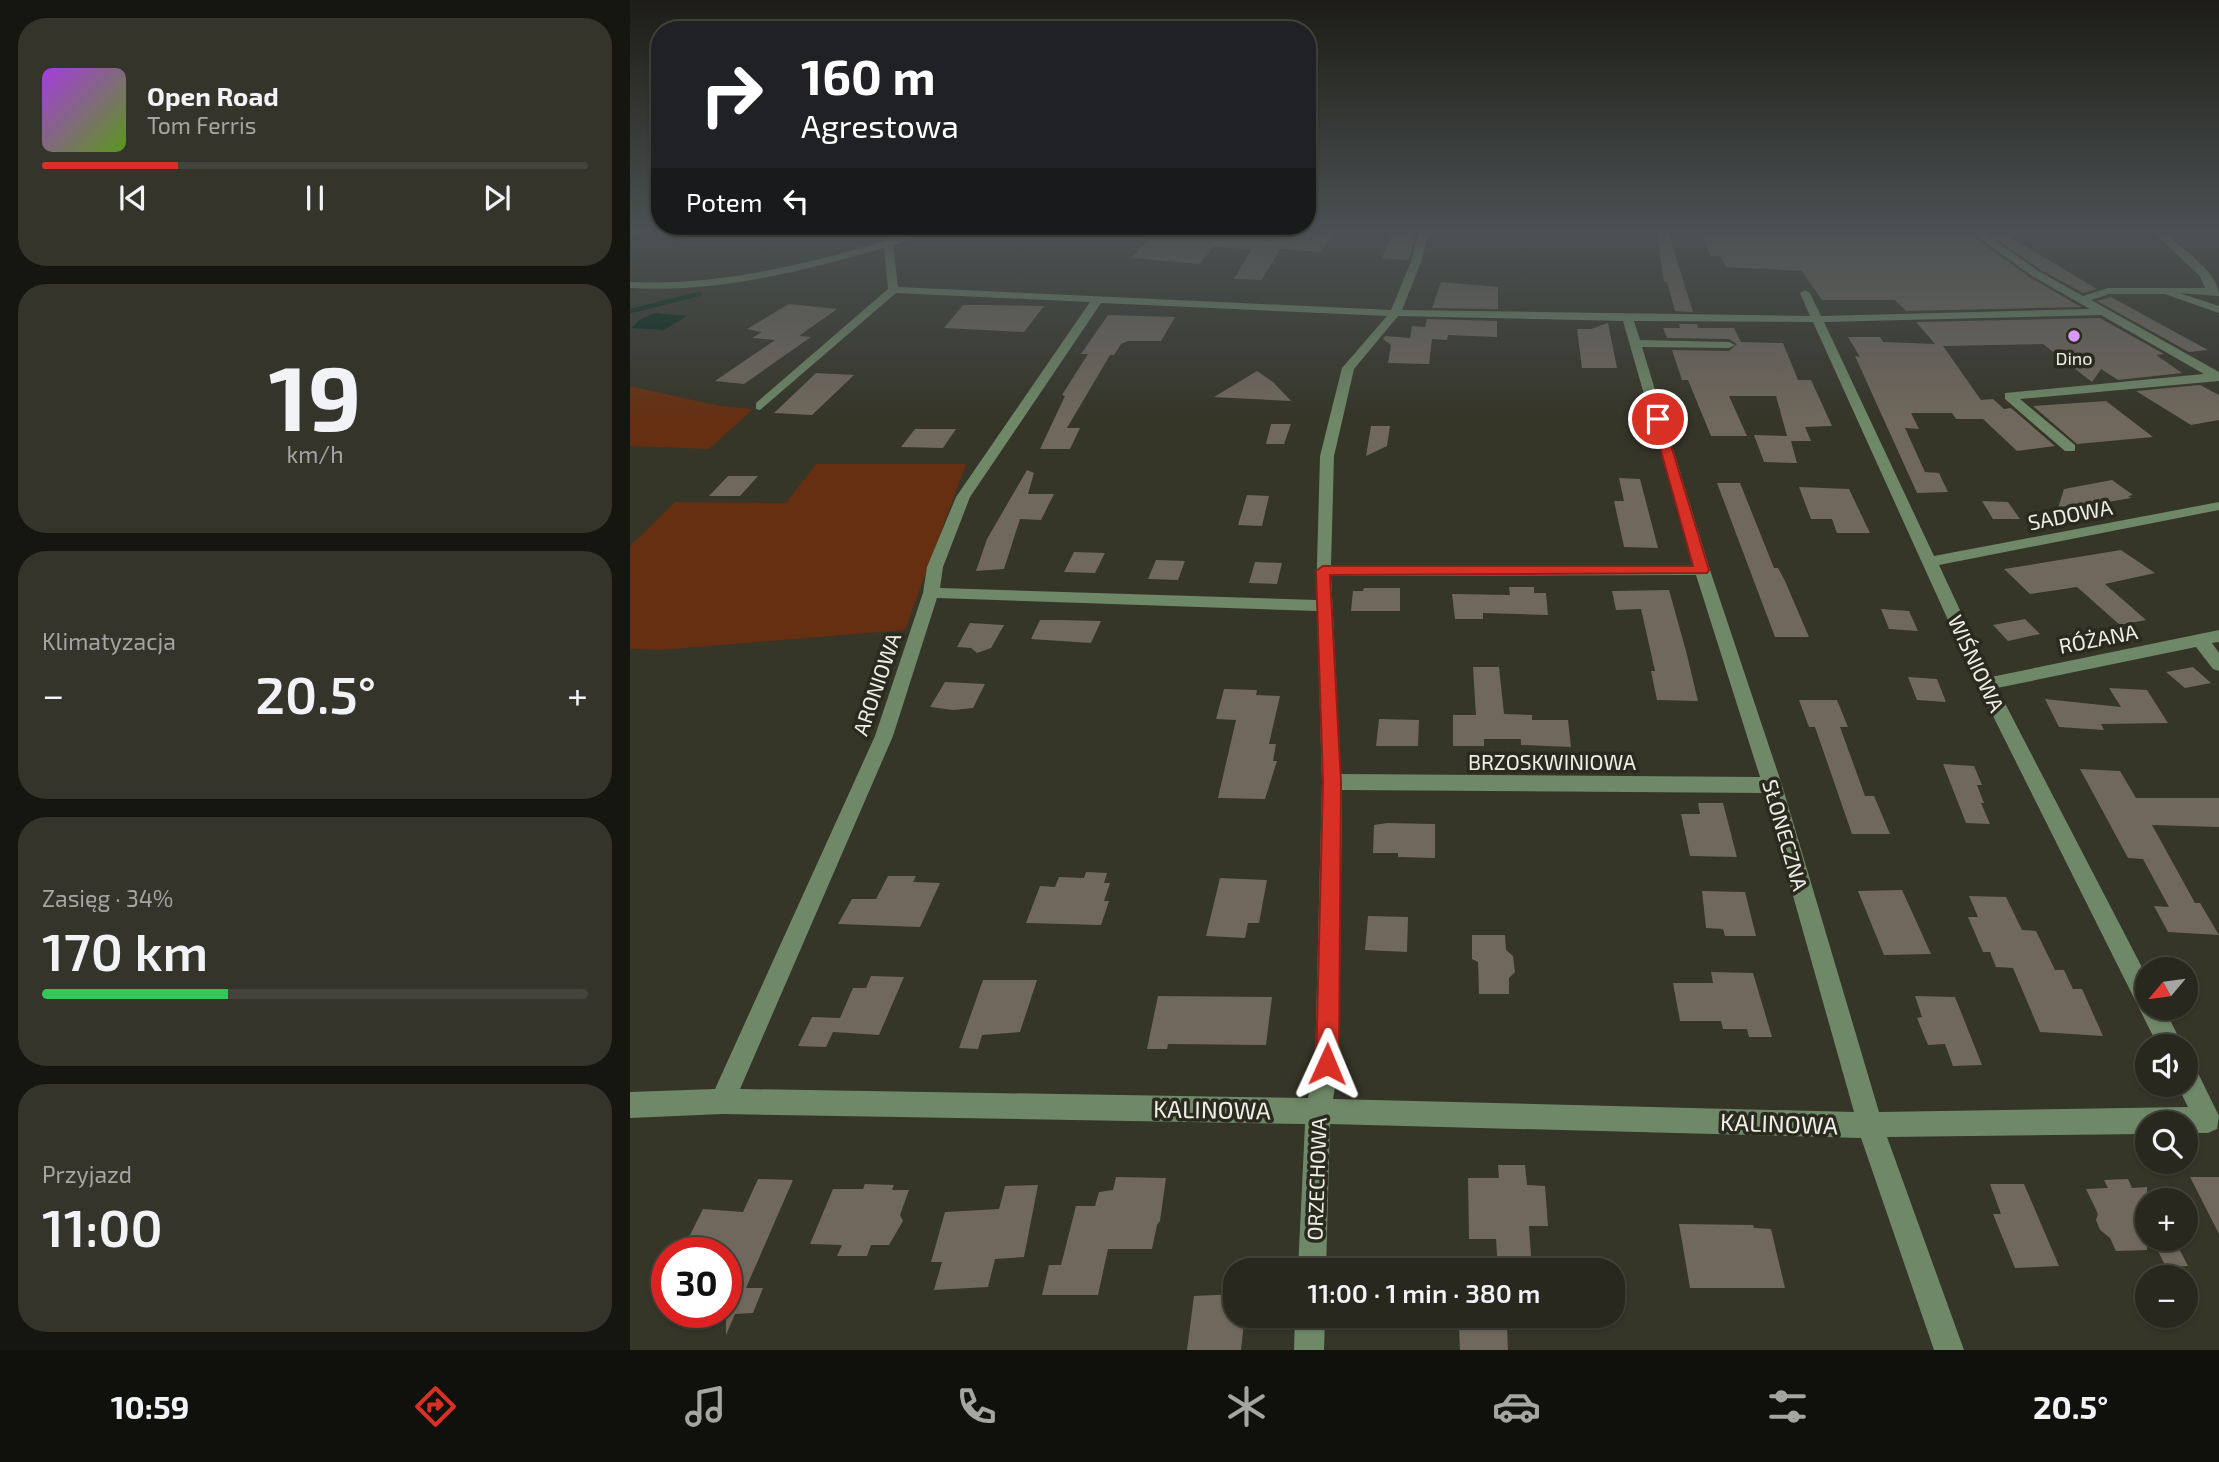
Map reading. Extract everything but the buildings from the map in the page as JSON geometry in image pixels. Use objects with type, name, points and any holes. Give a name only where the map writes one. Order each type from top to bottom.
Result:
[{"type":"street","points":[[760,406],[887,295]]},
{"type":"street","points":[[1007,295],[1395,313],[1628,318],[1820,319],[2103,312]]},
{"type":"street","name":"ORZECHOWA","points":[[1312,1258],[1318,1111],[1327,1064],[1332,782],[1323,571],[1327,456],[1348,369],[1395,313],[1402,295]]},
{"type":"street","name":"WIŚNIOWA","points":[[1806,295],[1820,319],[1986,684],[2135,976]]},
{"type":"street","points":[[2074,295],[2218,376]]},
{"type":"street","points":[[2082,300],[2090,295]]},
{"type":"street","points":[[2176,295],[2219,310]]},
{"type":"street","name":"ARONIOWA","points":[[722,1101],[884,736],[931,593],[935,567],[963,497],[1098,299]]},
{"type":"street","name":"SŁONECZNA","points":[[1628,318],[1702,570],[1772,785],[1870,1125],[1949,1350]]},
{"type":"street","points":[[1636,343],[1729,345]]},
{"type":"street","points":[[2070,448],[2009,396],[2218,376]]},
{"type":"street","name":"SADOWA","points":[[1929,562],[2219,506]]},
{"type":"street","points":[[1323,571],[1702,570]]},
{"type":"street","points":[[931,593],[1324,606]]},
{"type":"street","name":"RÓŻANA","points":[[1986,684],[2219,636]]},
{"type":"street","points":[[2200,640],[2219,666]]},
{"type":"street","name":"BRZOSKWINIOWA","points":[[1332,782],[1772,785]]},
{"type":"street","points":[[1870,1125],[2208,1120],[2196,1097]]},
{"type":"street","name":"KALINOWA","points":[[630,1105],[722,1101],[1318,1111],[1870,1125]]},
{"type":"street","points":[[1309,1350],[1310,1328]]},
{"type":"shaded area","points":[[655,313],[687,316],[664,330],[631,328],[641,319]]},
{"type":"shaded area","points":[[630,386],[720,406],[753,409],[709,449],[630,446]]},
{"type":"shaded area","points":[[816,464],[966,464],[905,630],[661,650],[630,649],[630,546],[675,502],[786,503]]},
{"type":"waterway","points":[[630,311],[695,295]]},
{"type":"place","name":"Dino","points":[[2074,336]]},
{"type":"route","points":[[1327,1064],[1332,782],[1323,571],[1702,570],[1658,419]]}]
